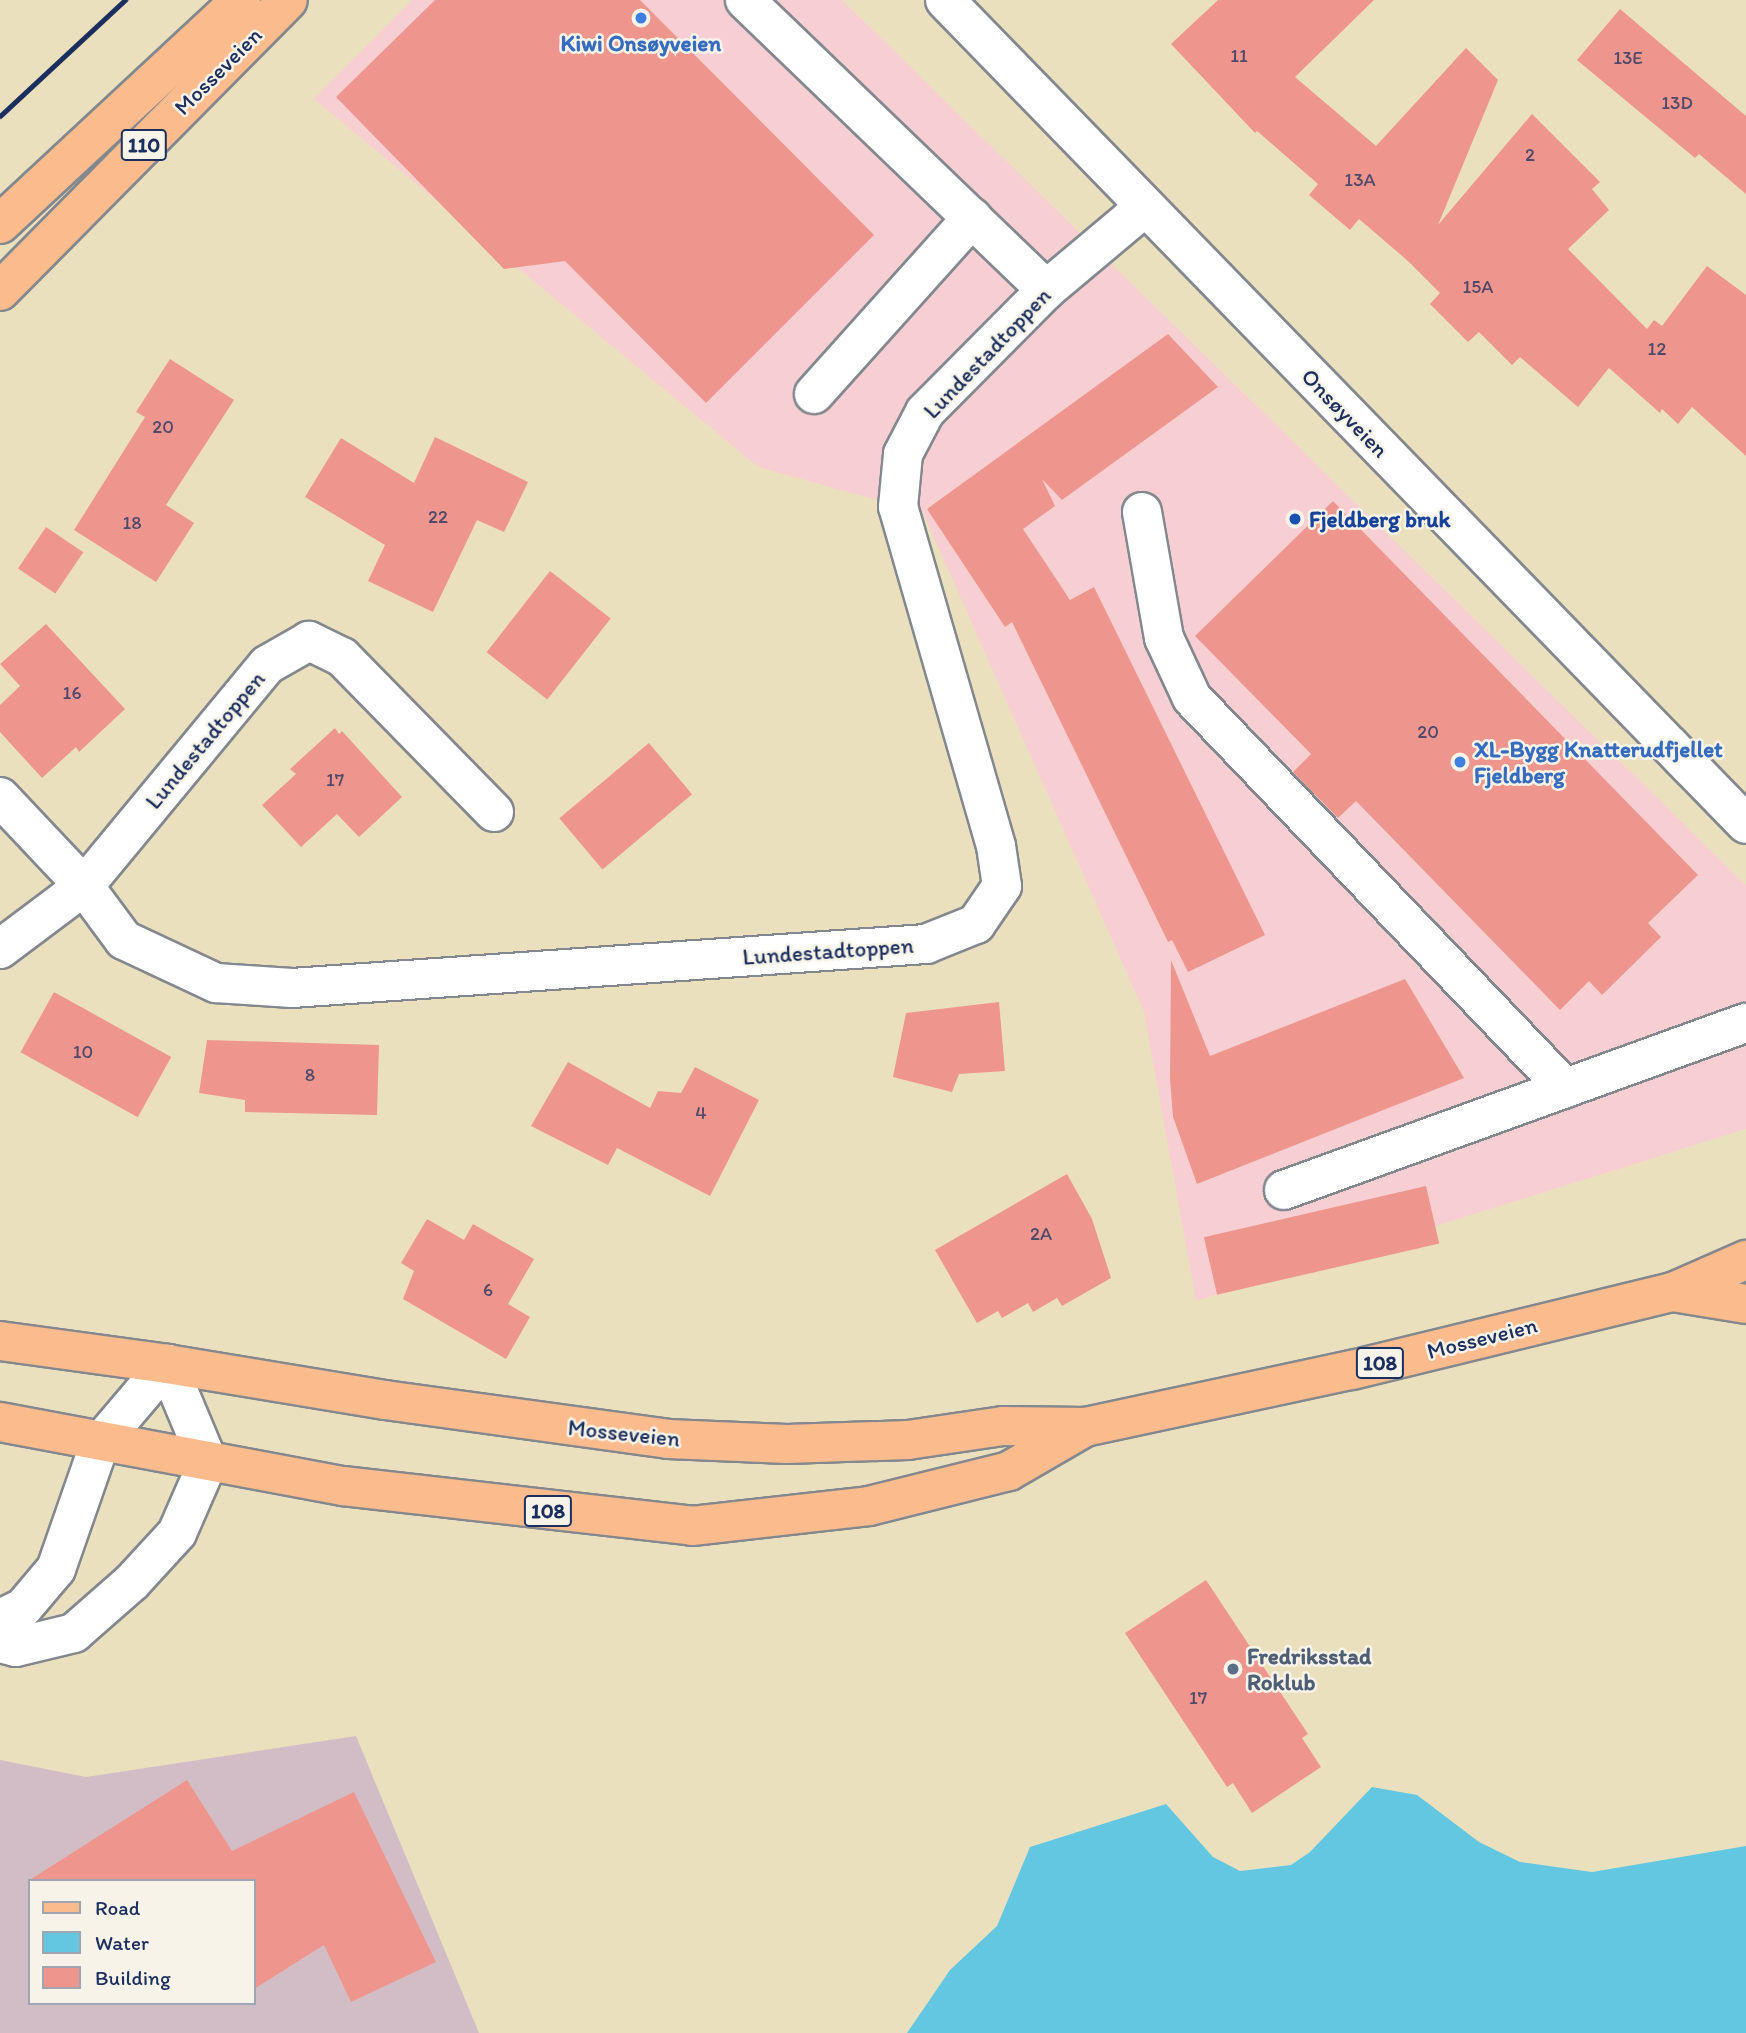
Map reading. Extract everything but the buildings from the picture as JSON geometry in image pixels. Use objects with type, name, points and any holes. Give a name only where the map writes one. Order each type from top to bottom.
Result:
[{"type":"main road","name":"Mosseveien","points":[[0,224],[241,0]]},
{"type":"main road","name":"Mosseveien","points":[[0,291],[288,0]]},
{"type":"main road","name":"Mosseveien","points":[[0,1341],[167,1364],[385,1400],[668,1439],[787,1444],[908,1440],[1003,1426],[1085,1427],[1352,1370],[1673,1292],[1746,1260]]},
{"type":"main road","name":"Mosseveien","points":[[1673,1292],[1746,1304]]},
{"type":"main road","name":"Mosseveien","points":[[0,1422],[100,1443],[342,1486],[692,1526],[869,1506],[1009,1471],[1085,1427]]},
{"type":"street","points":[[745,0],[1046,290]]},
{"type":"street","name":"Onsøyveien","points":[[945,0],[1746,824]]},
{"type":"street","name":"Lundestadtoppen","points":[[0,797],[83,886],[124,940],[216,983],[292,988],[926,944],[976,924],[1002,886],[996,846],[898,507],[903,454],[925,412],[1046,290],[1145,207]]},
{"type":"street","points":[[814,394],[972,218]]},
{"type":"street","points":[[1142,512],[1164,638],[1192,698],[1565,1088]]},
{"type":"street","name":"Lundestadtoppen","points":[[83,886],[267,665],[309,640],[342,657],[494,812]]},
{"type":"street","points":[[0,949],[83,886]]},
{"type":"street","points":[[1284,1190],[1746,1023]]},
{"type":"street","points":[[0,1619],[23,1608],[56,1569],[100,1443],[167,1364],[208,1462],[177,1533],[132,1582],[74,1633],[16,1647],[0,1643]]},
{"type":"shaded area","points":[[412,0],[842,0],[1746,885],[1746,1129],[1196,1301],[1144,1012],[923,513],[758,467],[314,99]]},
{"type":"shaded area","points":[[356,1736],[479,2033],[0,2033],[0,1760],[86,1777]]},
{"type":"water","points":[[1372,1787],[1417,1795],[1479,1842],[1520,1862],[1592,1872],[1746,1846],[1746,2033],[907,2033],[950,1970],[997,1926],[1030,1847],[1166,1804],[1213,1857],[1240,1871],[1291,1865],[1310,1852]]},
{"type":"railway","points":[[0,116],[125,0]]},
{"type":"place","name":"Kiwi Onsøyveien","points":[[641,18]]},
{"type":"place","name":"Fjeldberg bruk","points":[[1295,519]]},
{"type":"place","name":"XL-Bygg Knatterudfjellet Fjeldberg","points":[[1460,762]]},
{"type":"place","name":"Fredriksstad Roklub","points":[[1233,1669]]}]
